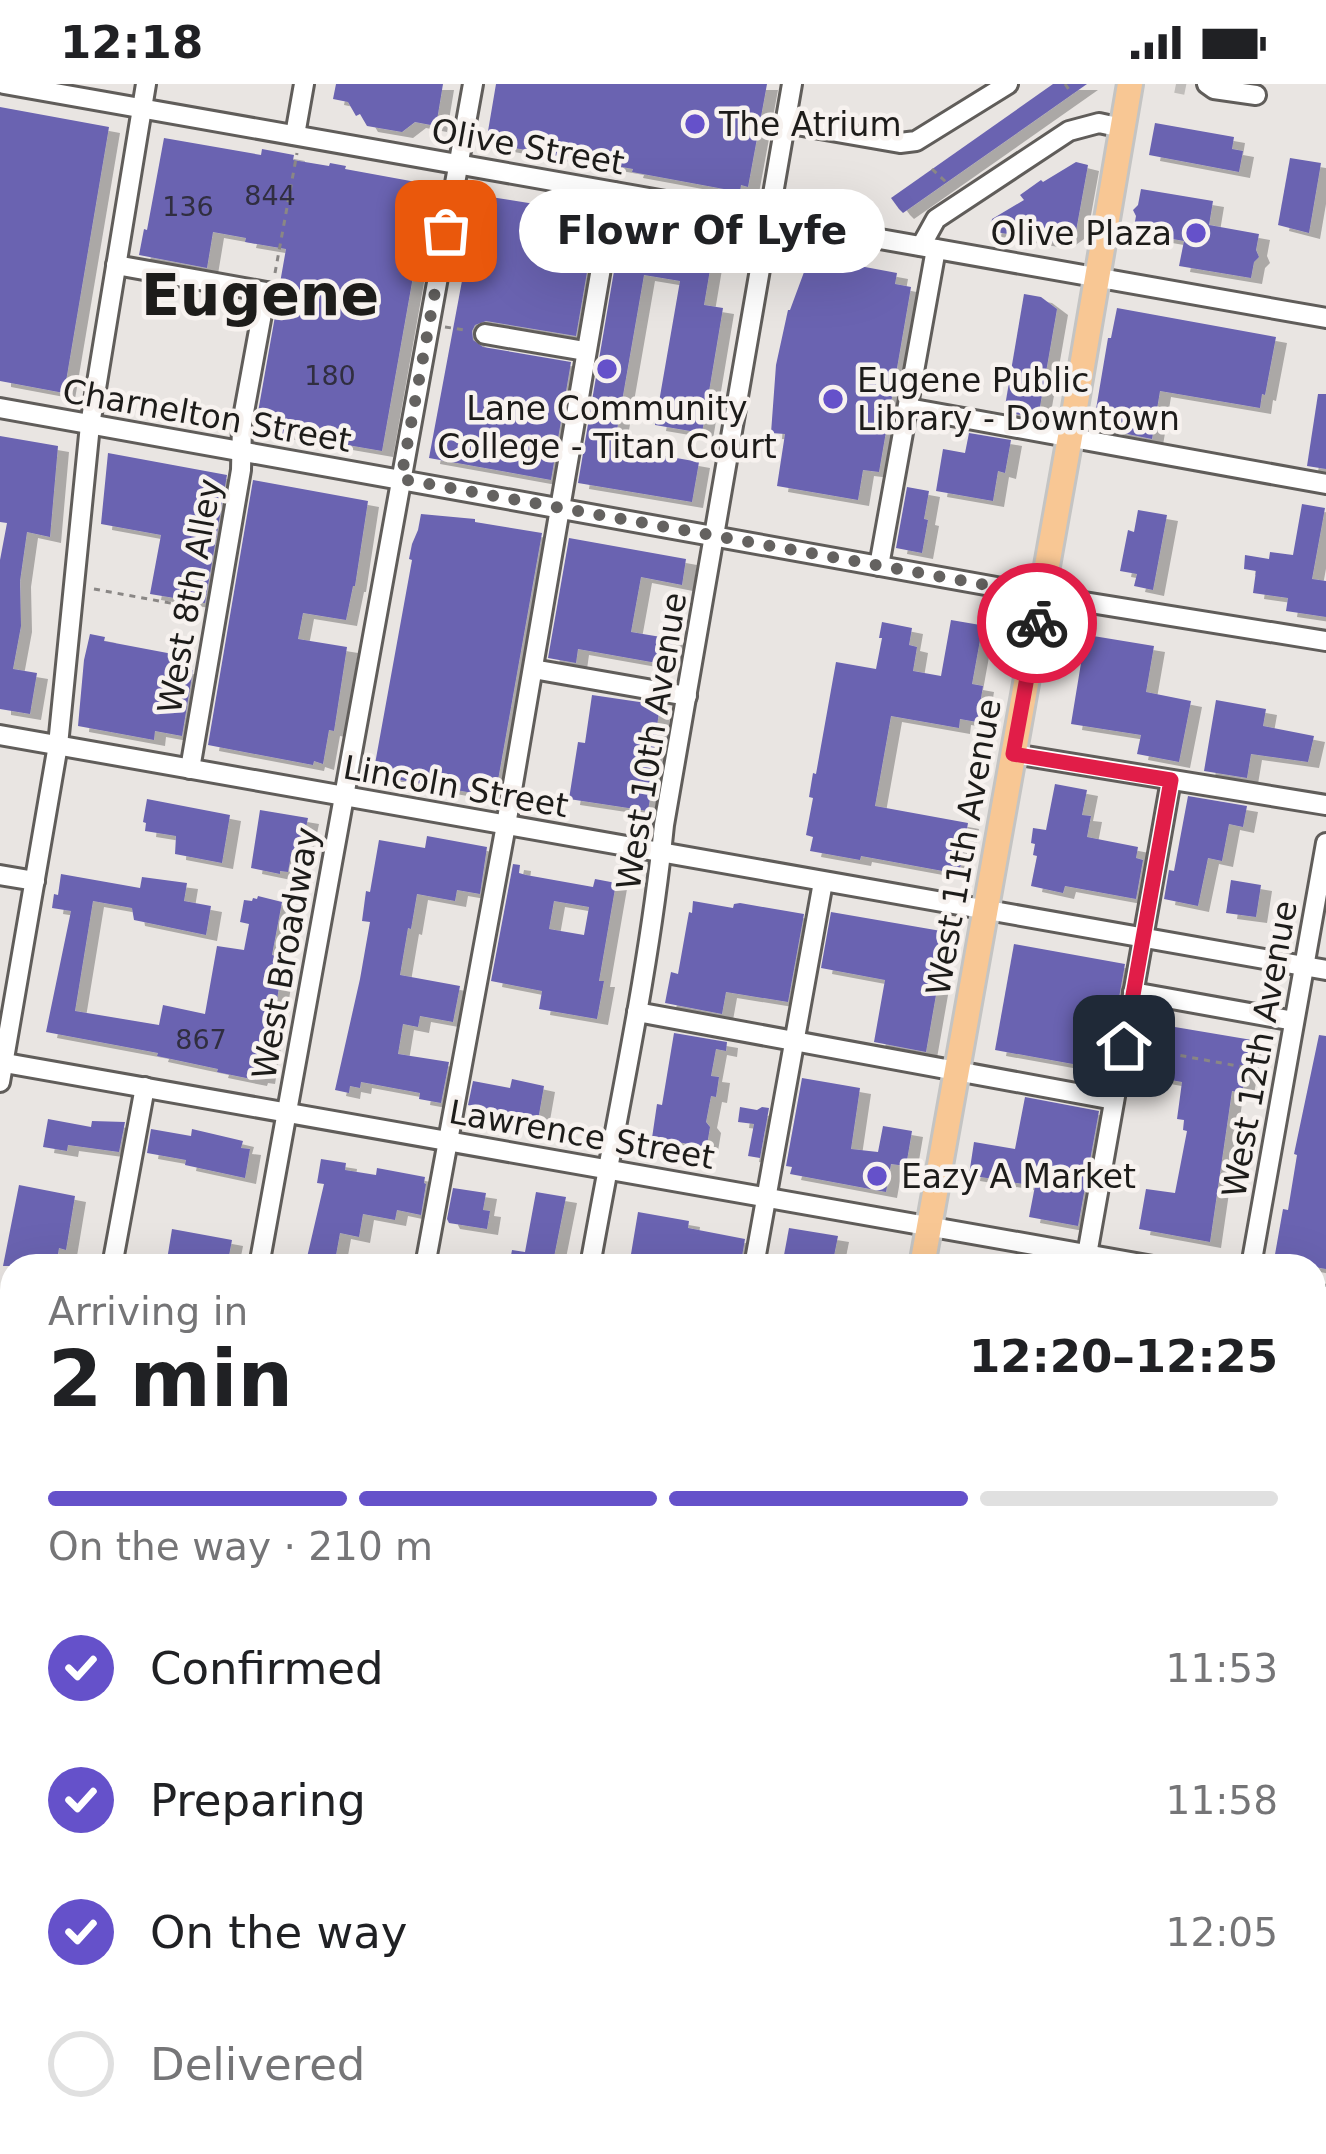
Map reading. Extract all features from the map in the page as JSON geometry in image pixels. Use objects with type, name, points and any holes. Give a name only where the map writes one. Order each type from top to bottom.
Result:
[{"type":"main road","name":"West 11th Avenue","points":[[924,1254],[1130,84]]},
{"type":"street","name":"Olive Street","points":[[4,84],[1326,318]]},
{"type":"street","points":[[1,1069],[58,746],[90,424],[146,84]]},
{"type":"street","points":[[295,136],[304,84]]},
{"type":"street","name":"West Broadway","points":[[261,1254],[473,84]]},
{"type":"street","name":"West 10th Avenue","points":[[592,1254],[792,84]]},
{"type":"street","points":[[785,123],[916,141],[1008,84]]},
{"type":"street","points":[[1186,86],[1256,95]]},
{"type":"street","points":[[879,566],[908,408],[932,224],[1069,131],[1099,123],[1122,128]]},
{"type":"street","points":[[427,1254],[614,192]]},
{"type":"street","points":[[116,265],[269,292]]},
{"type":"street","name":"West 8th Alley","points":[[190,769],[242,451],[242,423],[269,292]]},
{"type":"street","points":[[485,334],[586,351]]},
{"type":"street","name":"Charnelton Street","points":[[0,408],[1042,595],[1326,641]]},
{"type":"street","points":[[908,408],[1326,484]]},
{"type":"street","points":[[532,669],[687,696]]},
{"type":"street","name":"Lincoln Street","points":[[0,735],[1326,970]]},
{"type":"street","points":[[1013,754],[1326,805]]},
{"type":"street","points":[[1087,1254],[1171,780]]},
{"type":"street","name":"West 12th Avenue","points":[[1252,1254],[1326,843]]},
{"type":"street","points":[[0,875],[34,881]]},
{"type":"street","points":[[756,1254],[823,882]]},
{"type":"street","points":[[1133,992],[1294,1021]]},
{"type":"street","points":[[637,1012],[1114,1100]]},
{"type":"street","name":"Lawrence Street","points":[[1,1069],[145,1087],[929,1226],[1058,1254]]},
{"type":"street","points":[[114,1254],[145,1087]]},
{"type":"path","points":[[1065,84],[1072,94]]},
{"type":"path","points":[[269,292],[297,152],[295,136]]},
{"type":"path","points":[[932,169],[946,182]]},
{"type":"path","points":[[429,324],[485,334]]},
{"type":"path","points":[[88,588],[216,611]]},
{"type":"path","points":[[1124,1046],[1285,1074]]},
{"type":"building","points":[[336,84],[443,84],[436,126],[415,122],[402,132],[367,126],[348,102],[333,99]]},
{"type":"building","points":[[496,84],[767,84],[748,187],[741,185],[740,192],[486,143]]},
{"type":"building","points":[[1053,84],[1087,84],[903,213],[899,209],[891,198]]},
{"type":"building","points":[[0,107],[109,127],[64,393],[0,381]]},
{"type":"building","points":[[1155,123],[1234,137],[1232,149],[1243,151],[1239,172],[1149,155]]},
{"type":"building","points":[[164,138],[261,155],[262,149],[294,155],[293,160],[427,184],[382,451],[255,429],[277,305],[285,296],[280,283],[286,249],[213,232],[207,268],[139,255]]},
{"type":"building","points":[[1290,158],[1321,163],[1309,233],[1278,225]]},
{"type":"building","points":[[1076,162],[1088,165],[1076,231],[1059,243],[990,231],[992,219],[1024,200],[1020,195]]},
{"type":"building","name":"Olive Plaza","points":[[1141,189],[1213,201],[1209,225],[1259,234],[1259,257],[1251,278],[1179,266],[1184,241],[1133,232],[1133,210]]},
{"type":"building","points":[[478,195],[597,214],[576,336],[486,321],[472,331],[473,340],[483,347],[571,362],[551,480],[429,458]]},
{"type":"building","points":[[622,224],[715,240],[704,305],[723,308],[702,433],[655,425],[680,281],[644,275],[614,447],[699,462],[692,502],[578,483]]},
{"type":"building","name":"Eugene Public Library - Downtown","points":[[817,258],[897,273],[895,284],[911,287],[879,472],[863,470],[858,500],[777,486],[785,434],[771,433],[776,365],[788,310],[807,264],[815,265]]},
{"type":"building","points":[[1024,294],[1041,297],[1057,309],[1038,418],[1004,412]]},
{"type":"building","points":[[1117,308],[1276,337],[1260,408],[1160,391],[1152,439],[1093,427]]},
{"type":"building","points":[[1318,394],[1326,394],[1326,469],[1307,466]]},
{"type":"building","points":[[969,433],[1011,440],[1005,473],[998,471],[993,501],[936,491],[943,449],[965,453]]},
{"type":"building","points":[[0,436],[58,446],[50,537],[27,532],[20,581],[21,626],[13,669],[37,673],[30,714],[0,709],[0,560],[7,523],[0,522]]},
{"type":"building","points":[[108,453],[227,475],[205,603],[150,594],[161,535],[101,524]]},
{"type":"building","points":[[253,480],[368,501],[346,620],[303,613],[298,639],[347,647],[334,731],[329,730],[323,764],[208,745]]},
{"type":"building","points":[[907,487],[929,491],[922,553],[896,548]]},
{"type":"building","points":[[1302,504],[1325,508],[1312,579],[1326,581],[1326,617],[1286,611],[1288,598],[1253,593],[1256,571],[1244,569],[1245,555],[1269,559],[1270,552],[1293,555]]},
{"type":"building","points":[[1138,510],[1167,515],[1153,590],[1134,586],[1137,574],[1120,571],[1128,530],[1134,532]]},
{"type":"building","points":[[421,514],[542,533],[495,797],[373,775],[409,559]]},
{"type":"building","points":[[569,538],[686,559],[682,585],[641,577],[631,632],[673,639],[668,665],[578,649],[576,663],[548,658]]},
{"type":"building","points":[[951,620],[992,627],[990,642],[980,640],[972,684],[983,686],[977,722],[960,719],[959,728],[891,716],[875,806],[968,823],[959,874],[810,851],[813,837],[806,835],[813,798],[809,797],[836,662],[876,669],[882,622],[912,628],[909,645],[917,647],[913,671],[941,676]]},
{"type":"building","points":[[1075,633],[1154,646],[1146,692],[1191,701],[1179,762],[1137,754],[1141,735],[1071,724],[1082,657],[1071,656]]},
{"type":"building","points":[[90,634],[178,655],[176,667],[193,670],[182,736],[155,731],[154,740],[78,726]]},
{"type":"building","points":[[592,695],[660,705],[648,811],[569,799]]},
{"type":"building","points":[[1216,700],[1266,709],[1263,726],[1314,736],[1308,762],[1251,754],[1247,778],[1204,771]]},
{"type":"building","points":[[1055,784],[1087,790],[1082,815],[1091,816],[1087,837],[1138,847],[1136,858],[1143,860],[1136,899],[1065,886],[1063,893],[1031,886],[1037,856],[1031,843],[1033,828],[1046,830]]},
{"type":"building","points":[[1188,796],[1247,806],[1243,827],[1229,824],[1222,861],[1208,858],[1198,906],[1164,899]]},
{"type":"building","points":[[147,799],[230,815],[222,863],[175,854],[176,836],[145,831]]},
{"type":"building","points":[[260,810],[308,818],[301,851],[292,850],[288,872],[251,868]]},
{"type":"building","points":[[427,836],[487,847],[480,894],[457,890],[455,901],[417,894],[408,928],[400,975],[460,986],[453,1022],[420,1016],[418,1027],[403,1024],[398,1054],[449,1062],[441,1103],[419,1099],[420,1093],[361,1082],[360,1088],[350,1086],[349,1093],[335,1090],[360,979],[370,922],[362,921],[366,891],[370,892],[379,840],[425,848]]},
{"type":"building","points":[[513,864],[520,865],[519,873],[526,875],[593,887],[595,879],[616,883],[597,1019],[539,1009],[542,991],[491,981]],"holes":[[[554,901],[589,907],[584,935],[549,929]]]},
{"type":"building","points":[[61,874],[140,888],[142,877],[187,883],[184,901],[211,906],[206,935],[134,920],[132,908],[93,901],[75,1011],[159,1025],[163,1005],[205,1014],[217,946],[244,950],[249,924],[240,922],[244,900],[258,896],[282,902],[272,955],[284,957],[264,1078],[217,1072],[158,1053],[46,1032],[71,911],[52,908]]},
{"type":"building","points":[[1231,880],[1261,885],[1256,917],[1226,913]]},
{"type":"building","points":[[693,901],[804,914],[788,1002],[726,992],[722,1014],[665,1003],[671,972],[678,974]]},
{"type":"building","points":[[831,912],[947,932],[926,1052],[874,1042],[885,980],[821,968]]},
{"type":"building","points":[[1014,944],[1125,964],[1106,1070],[995,1050]]},
{"type":"building","points":[[1157,1024],[1252,1040],[1242,1093],[1232,1091],[1210,1242],[1139,1229],[1146,1189],[1175,1193],[1187,1131],[1184,1120],[1177,1119],[1182,1082],[1148,1076]]},
{"type":"building","points":[[674,1033],[727,1042],[726,1051],[716,1049],[711,1076],[719,1077],[706,1122],[710,1127],[706,1151],[652,1138]]},
{"type":"building","points":[[1319,1035],[1326,1036],[1326,1254],[1275,1254],[1283,1209],[1288,1210],[1294,1154]]},
{"type":"building","points":[[802,1078],[860,1088],[851,1149],[878,1152],[883,1126],[912,1131],[906,1166],[891,1164],[886,1192],[790,1174],[792,1167],[786,1166]]},
{"type":"building","points":[[512,1079],[544,1086],[538,1120],[471,1110],[473,1081],[510,1088]]},
{"type":"building","points":[[1025,1097],[1099,1111],[1078,1226],[1029,1217],[1035,1186],[969,1175],[974,1142],[1015,1149]]},
{"type":"building","points":[[740,1107],[769,1108],[760,1158],[748,1156],[754,1124],[738,1122]]},
{"type":"building","points":[[48,1119],[91,1127],[92,1121],[125,1122],[119,1152],[68,1145],[67,1151],[43,1147]]},
{"type":"building","points":[[151,1129],[191,1136],[192,1129],[243,1141],[241,1148],[250,1149],[245,1178],[147,1153]]},
{"type":"building","points":[[321,1159],[346,1163],[345,1170],[376,1175],[377,1168],[425,1177],[426,1184],[421,1215],[397,1210],[395,1220],[363,1214],[359,1237],[340,1233],[336,1254],[308,1254],[324,1184],[317,1183]]},
{"type":"building","points":[[19,1185],[75,1196],[66,1250],[5,1254]]},
{"type":"building","points":[[453,1188],[486,1193],[487,1229],[449,1223]]},
{"type":"building","points":[[536,1192],[566,1197],[555,1254],[511,1254],[512,1250],[525,1252]]},
{"type":"building","points":[[638,1212],[689,1221],[688,1228],[745,1239],[742,1254],[631,1254]]},
{"type":"building","points":[[789,1228],[838,1236],[834,1254],[784,1254]]},
{"type":"building","points":[[172,1229],[232,1240],[229,1254],[168,1254]]},
{"type":"tunnel","points":[[1176,84],[1186,86]]},
{"type":"way so far","points":[[446,231],[401,479],[1042,595],[1037,623]]},
{"type":"place","name":"The Atrium","points":[[695,124]]},
{"type":"place","name":"Flowr Of Lyfe","points":[[446,231]]},
{"type":"place","name":"Olive Plaza","points":[[1196,233]]},
{"type":"place","name":"Lane Community College - Titan Court","points":[[607,369]]},
{"type":"place","name":"Eugene Public Library - Downtown","points":[[833,399]]},
{"type":"place","name":"Eazy A Market","points":[[877,1176]]},
{"type":"district","name":"Eugene","points":[[260,295]]},
{"type":"route","points":[[1037,623],[1013,754],[1171,780],[1124,1046]]}]
